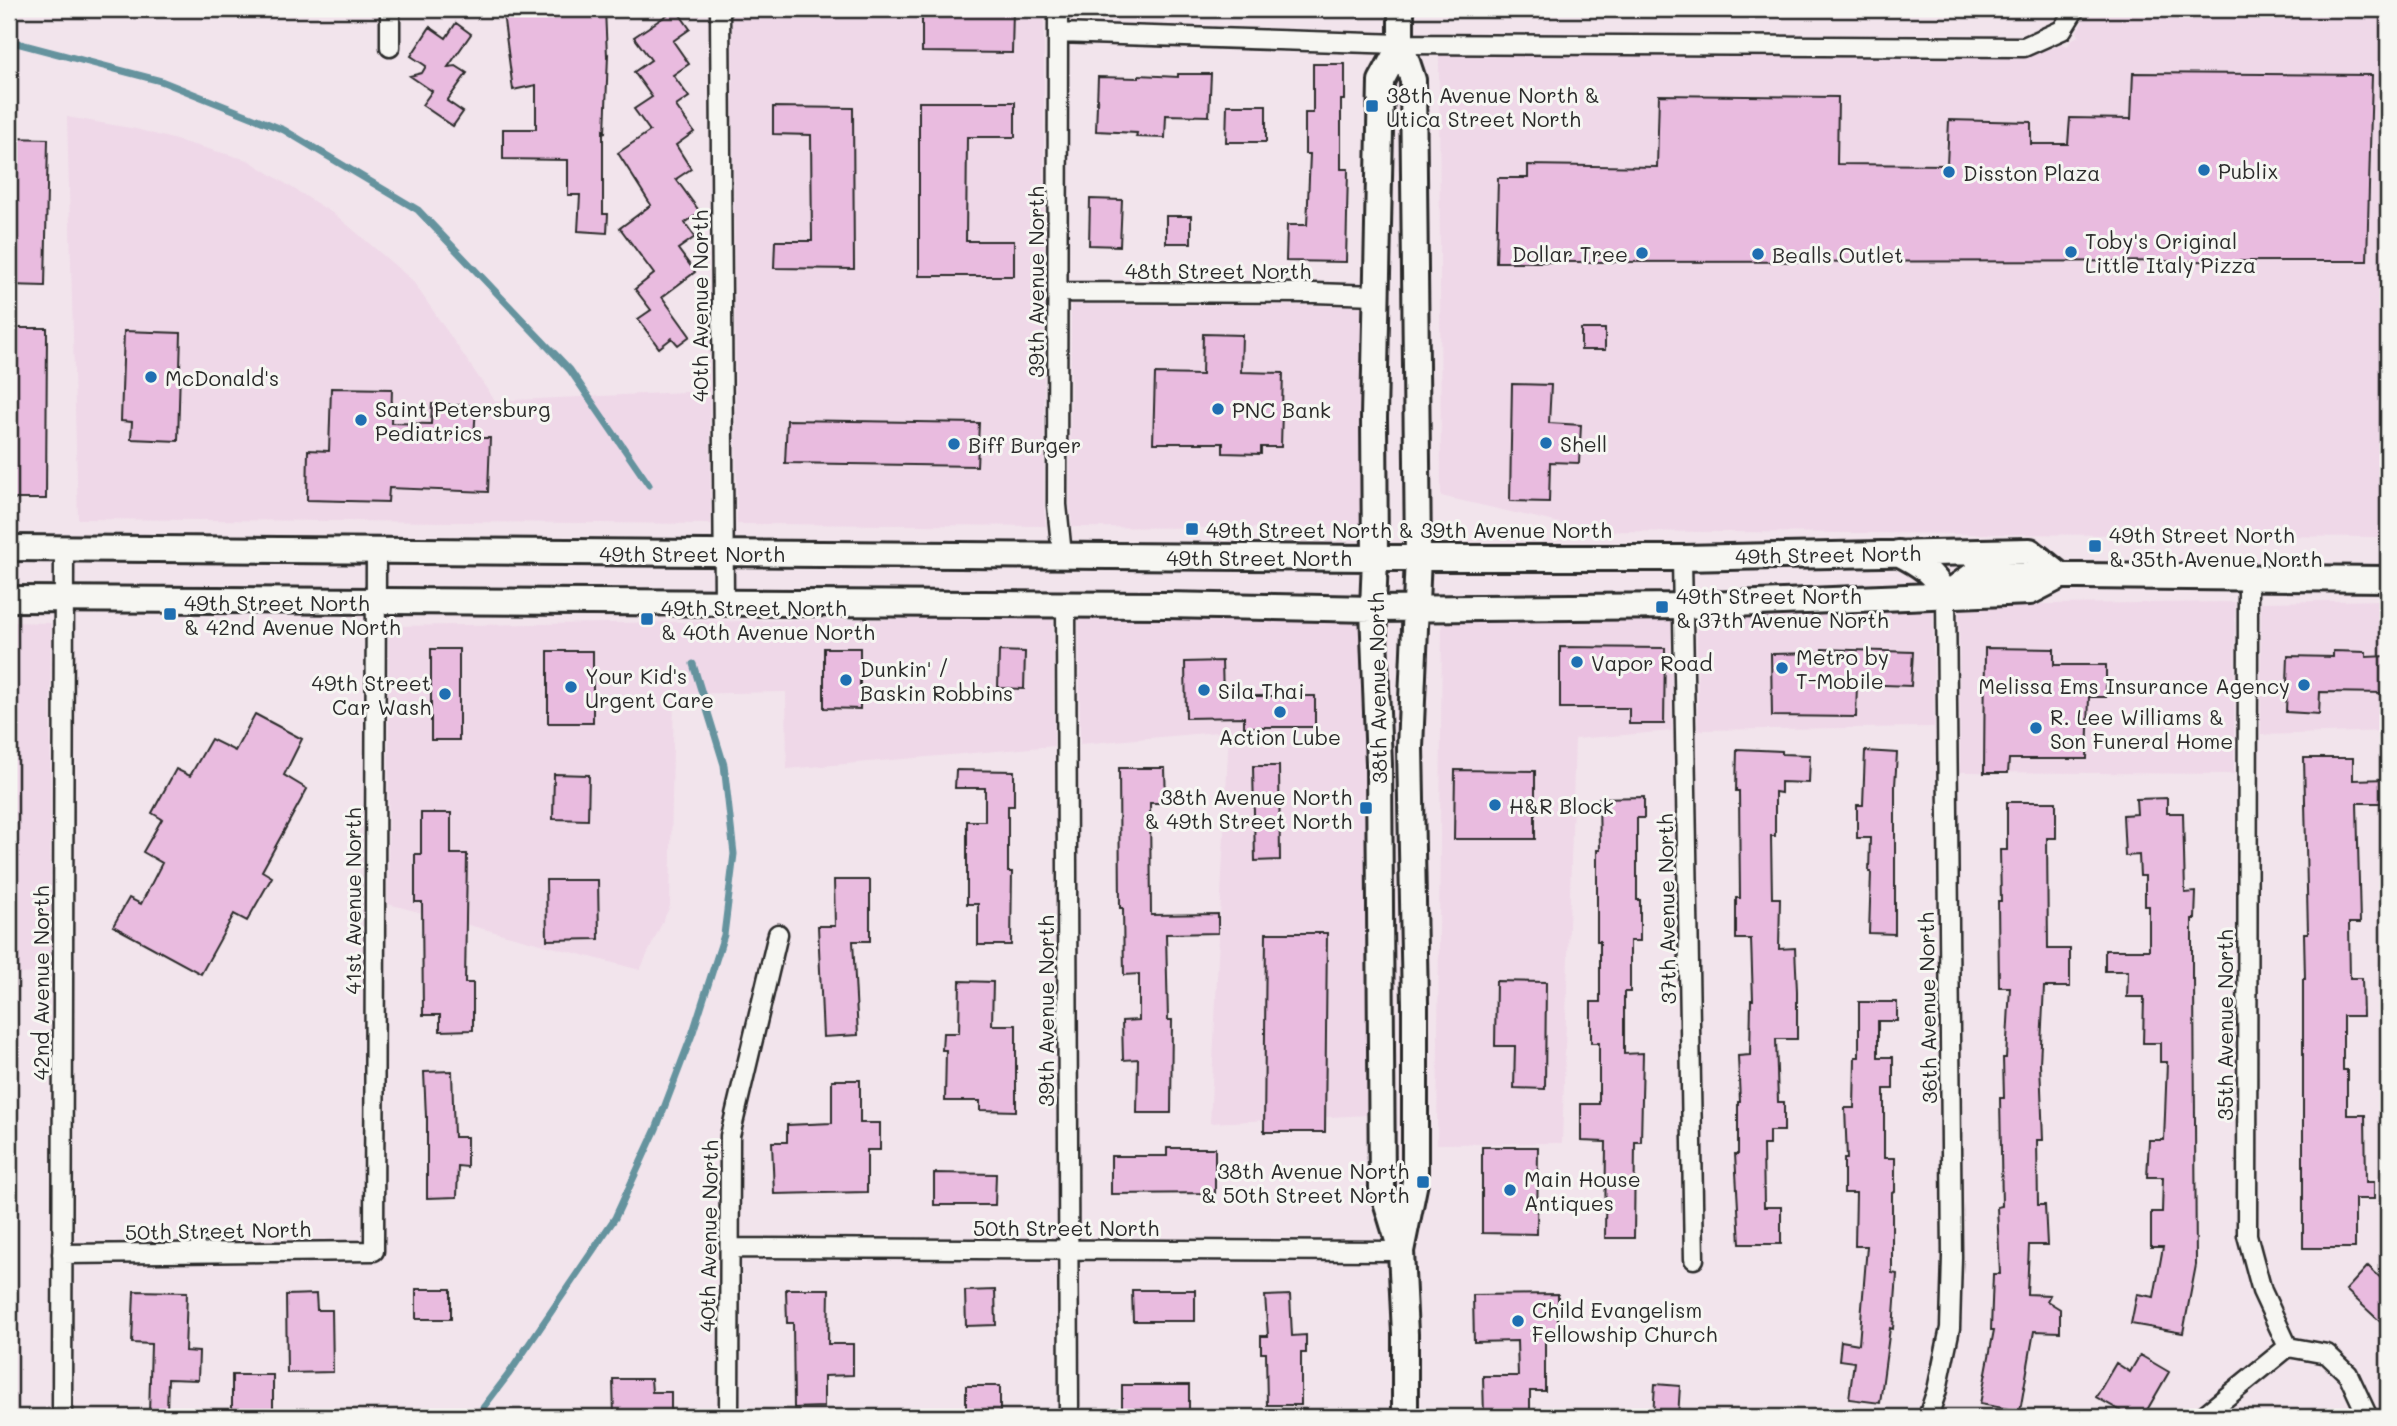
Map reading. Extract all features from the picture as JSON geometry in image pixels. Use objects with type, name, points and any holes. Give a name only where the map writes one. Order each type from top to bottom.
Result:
[{"type":"main road","name":"38th Avenue North","points":[[1401,9],[1401,44],[1413,80],[1418,556],[1410,748],[1415,1182],[1401,1251]]},
{"type":"main road","name":"38th Avenue North","points":[[1401,44],[1381,81],[1373,609],[1380,764],[1382,1188],[1401,1251],[1405,1417]]},
{"type":"main road","name":"49th Street North","points":[[9,548],[1375,558],[1682,558],[2030,551],[2061,576]]},
{"type":"main road","points":[[1898,553],[1919,563],[1934,576],[1945,595]]},
{"type":"main road","name":"49th Street North","points":[[1373,609],[1684,606],[2030,592],[2061,576],[2388,579]]},
{"type":"main road","points":[[9,599],[1066,604],[1373,609]]},
{"type":"street","points":[[390,9],[390,47]]},
{"type":"street","name":"40th Avenue North","points":[[720,9],[724,603]]},
{"type":"street","name":"39th Avenue North","points":[[1058,9],[1057,505],[1062,555]]},
{"type":"street","points":[[1058,33],[1401,44],[2024,47],[2062,30],[2075,9]]},
{"type":"street","name":"48th Street North","points":[[1058,292],[1377,295]]},
{"type":"street","name":"42nd Avenue North","points":[[62,1417],[64,548]]},
{"type":"street","name":"41st Avenue North","points":[[374,1251],[376,551]]},
{"type":"street","name":"37th Avenue North","points":[[1682,558],[1694,1259]]},
{"type":"street","name":"35th Avenue North","points":[[2248,578],[2247,1235],[2262,1291],[2288,1347]]},
{"type":"street","name":"36th Avenue North","points":[[1928,1417],[1950,1328],[1952,1269],[1945,595]]},
{"type":"street","name":"39th Avenue North","points":[[1066,604],[1069,1417]]},
{"type":"street","name":"40th Avenue North","points":[[729,1417],[730,1136],[778,934]]},
{"type":"street","name":"50th Street North","points":[[730,1248],[1401,1251]]},
{"type":"street","name":"50th Street North","points":[[62,1254],[374,1251]]},
{"type":"street","points":[[2202,1417],[2288,1347],[2327,1354],[2348,1374],[2368,1417]]},
{"type":"shaded area","points":[[732,9],[1044,9],[1046,526],[737,524]]},
{"type":"shaded area","points":[[2090,9],[2388,9],[2388,537],[1595,531],[1441,496],[1439,55],[2024,58],[2062,44],[2068,46],[2072,39],[2079,36],[2077,31]]},
{"type":"shaded area","points":[[67,117],[136,129],[248,160],[337,216],[412,280],[495,401],[707,391],[709,327],[711,524],[78,519]]},
{"type":"shaded area","points":[[1071,304],[1364,306],[1362,527],[1072,527]]},
{"type":"shaded area","points":[[2388,600],[2388,731],[2261,735],[2261,602]]},
{"type":"shaded area","points":[[2235,602],[2234,774],[1960,772],[1959,605]]},
{"type":"shaded area","points":[[1933,607],[1934,727],[1698,730],[1697,617]]},
{"type":"shaded area","points":[[1053,617],[1054,746],[787,769],[786,692],[674,694],[670,906],[640,970],[388,904],[389,626]]},
{"type":"shaded area","points":[[1079,617],[1361,620],[1366,764],[1369,1115],[1210,1123],[1229,731],[1080,744]]},
{"type":"shaded area","points":[[1495,618],[1671,618],[1672,731],[1575,739],[1562,1143],[1437,1144],[1442,624]]},
{"type":"shaded area","points":[[9,622],[51,623],[50,972],[9,975]]},
{"type":"building","points":[[551,9],[605,9],[608,55],[605,133],[603,129],[603,214],[608,214],[607,233],[578,231],[580,195],[568,195],[568,160],[503,159],[503,129],[536,129],[536,85],[513,90],[503,13]]},
{"type":"building","points":[[676,9],[690,29],[673,41],[689,64],[673,75],[689,97],[676,106],[694,132],[676,145],[691,169],[676,179],[700,212],[685,223],[695,237],[678,249],[695,272],[662,297],[690,336],[678,345],[672,338],[659,348],[638,319],[651,310],[635,289],[654,274],[620,228],[651,205],[618,153],[650,131],[634,109],[652,97],[634,72],[651,60],[634,37]]},
{"type":"building","points":[[922,9],[1013,9],[1012,53],[922,52]]},
{"type":"building","points":[[456,23],[471,34],[448,67],[456,66],[467,73],[447,101],[463,112],[453,126],[422,105],[432,91],[410,76],[422,73],[426,66],[411,56],[430,27],[446,38]]},
{"type":"building","points":[[1313,64],[1345,64],[1345,100],[1341,100],[1341,169],[1348,169],[1346,262],[1286,261],[1287,225],[1307,225],[1310,154],[1305,154],[1305,113],[1313,113]]},
{"type":"building","name":"Disston Plaza","points":[[2133,73],[2372,75],[2367,261],[1496,262],[1498,178],[1528,178],[1528,165],[1657,167],[1659,95],[1838,97],[1837,164],[1947,165],[1949,120],[2031,122],[2031,144],[2068,144],[2070,118],[2131,119]]},
{"type":"building","points":[[1178,74],[1211,74],[1209,116],[1166,115],[1165,138],[1136,137],[1137,133],[1096,131],[1098,77],[1178,77]]},
{"type":"building","points":[[919,102],[1015,102],[1015,137],[967,137],[966,241],[1014,241],[1014,276],[919,276]]},
{"type":"building","points":[[1227,105],[1266,105],[1266,142],[1226,142]]},
{"type":"building","points":[[773,107],[853,108],[854,269],[774,268],[775,241],[812,241],[811,135],[773,134]]},
{"type":"building","points":[[9,138],[48,139],[45,286],[9,285]]},
{"type":"building","points":[[1090,199],[1122,200],[1120,246],[1089,245]]},
{"type":"building","points":[[1166,216],[1191,216],[1191,243],[1166,243]]},
{"type":"building","points":[[9,328],[47,328],[46,499],[9,499]]},
{"type":"building","points":[[1581,329],[1605,329],[1605,350],[1581,350]]},
{"type":"building","name":"McDonald's","points":[[124,331],[181,333],[178,441],[131,439],[132,422],[121,421]]},
{"type":"building","name":"PNC Bank","points":[[1203,334],[1242,335],[1241,372],[1283,373],[1281,447],[1261,447],[1261,454],[1223,453],[1223,443],[1153,443],[1155,374],[1202,375]]},
{"type":"building","name":"Shell","points":[[1512,384],[1551,385],[1549,423],[1581,425],[1579,463],[1550,462],[1549,502],[1510,501]]},
{"type":"building","points":[[331,388],[392,389],[391,423],[431,424],[432,404],[476,406],[474,438],[490,438],[488,492],[389,488],[388,502],[307,500],[308,450],[329,451]]},
{"type":"building","points":[[787,420],[979,423],[977,466],[785,463]]},
{"type":"building","points":[[1560,647],[1665,648],[1664,724],[1629,724],[1629,708],[1560,708]]},
{"type":"building","points":[[824,648],[860,648],[860,709],[824,708]]},
{"type":"building","name":"R. Lee Williams & Son Funeral Home","points":[[1985,648],[2054,649],[2054,665],[2106,665],[2106,697],[2089,697],[2087,759],[2009,759],[2008,773],[1984,773]]},
{"type":"building","name":"49th Street Car Wash","points":[[431,649],[459,649],[459,740],[431,740]]},
{"type":"building","points":[[1822,649],[1913,652],[1911,686],[1857,684],[1856,717],[1772,716],[1771,654],[1822,653]]},
{"type":"building","name":"Your Kid's Urgent Care","points":[[548,651],[593,651],[593,723],[548,723]]},
{"type":"building","points":[[999,651],[1025,652],[1024,689],[998,688]]},
{"type":"building","points":[[2333,651],[2366,652],[2366,657],[2388,656],[2388,693],[2320,692],[2319,714],[2286,712],[2288,656],[2333,657]]},
{"type":"building","points":[[1222,661],[1223,696],[1315,696],[1315,727],[1244,727],[1244,717],[1186,718],[1185,662]]},
{"type":"building","points":[[255,714],[302,739],[284,775],[307,789],[262,871],[272,877],[247,921],[234,914],[201,974],[113,926],[129,898],[141,904],[162,863],[143,852],[162,819],[152,813],[176,769],[190,776],[211,739],[235,751]]},
{"type":"building","points":[[1737,749],[1810,755],[1809,783],[1781,782],[1781,793],[1775,792],[1775,836],[1771,836],[1772,898],[1780,898],[1779,949],[1795,948],[1797,991],[1797,1039],[1776,1039],[1778,1102],[1784,1102],[1784,1131],[1769,1131],[1769,1145],[1763,1145],[1764,1207],[1781,1207],[1781,1244],[1740,1244],[1735,1154],[1738,1154],[1740,1102],[1738,1056],[1750,1055],[1753,1000],[1751,939],[1736,939],[1736,898],[1740,898]]},
{"type":"building","points":[[1865,751],[1897,753],[1895,934],[1869,933],[1870,838],[1857,838],[1857,805],[1863,805]]},
{"type":"building","points":[[2304,758],[2353,758],[2353,780],[2388,779],[2388,803],[2357,803],[2360,923],[2349,923],[2350,978],[2362,978],[2363,1016],[2343,1016],[2343,1070],[2347,1070],[2347,1115],[2365,1115],[2366,1182],[2374,1182],[2374,1199],[2355,1199],[2355,1248],[2303,1248],[2303,979],[2304,933],[2308,933]]},
{"type":"building","points":[[1253,766],[1279,766],[1280,860],[1255,861]]},
{"type":"building","points":[[1119,768],[1165,768],[1166,803],[1150,803],[1151,915],[1218,914],[1218,933],[1166,934],[1168,1020],[1172,1020],[1171,1113],[1137,1113],[1138,1059],[1123,1060],[1122,1021],[1139,1020],[1139,974],[1124,975],[1123,908],[1120,908]]},
{"type":"building","points":[[956,770],[1014,771],[1014,806],[1008,806],[1008,872],[1012,872],[1011,945],[978,945],[978,904],[967,904],[967,821],[985,821],[985,788],[955,788]]},
{"type":"building","name":"H&R Block","points":[[1455,770],[1535,771],[1535,839],[1454,839]]},
{"type":"building","points":[[554,774],[589,775],[588,820],[553,819]]},
{"type":"building","points":[[1644,797],[1644,818],[1637,818],[1640,941],[1630,941],[1630,992],[1624,992],[1624,1054],[1643,1053],[1641,1142],[1635,1142],[1634,1238],[1605,1238],[1606,1142],[1581,1141],[1581,1104],[1599,1104],[1599,1043],[1591,1043],[1591,1002],[1600,1002],[1600,941],[1597,941],[1599,798]]},
{"type":"building","points":[[2167,798],[2167,813],[2183,813],[2185,893],[2196,892],[2195,919],[2192,919],[2192,979],[2196,1265],[2183,1333],[2131,1324],[2137,1294],[2154,1297],[2163,1247],[2151,1247],[2151,1212],[2162,1212],[2163,1177],[2147,1177],[2149,1140],[2164,1140],[2167,1062],[2160,1062],[2160,1043],[2143,1043],[2144,997],[2127,997],[2128,971],[2105,971],[2105,950],[2149,950],[2149,906],[2145,906],[2145,876],[2140,876],[2139,855],[2125,856],[2123,815],[2137,814],[2136,799]]},
{"type":"building","points":[[2007,802],[2056,802],[2056,838],[2047,838],[2048,949],[2070,949],[2070,987],[2044,987],[2040,1063],[2043,1140],[2037,1140],[2038,1205],[2045,1205],[2047,1245],[2029,1245],[2027,1294],[2050,1295],[2047,1301],[2060,1309],[2060,1332],[2034,1331],[2020,1411],[1980,1404],[1994,1330],[1991,1330],[1993,1274],[2000,1274],[1997,1207],[2002,1206],[2000,1098],[2004,1098],[2003,1058],[2006,1058],[2010,987],[1999,987],[1998,901],[2001,901],[2000,850],[2007,850]]},
{"type":"building","points":[[421,813],[451,813],[451,854],[467,854],[465,983],[473,983],[473,1030],[440,1031],[440,1015],[423,1015],[422,902],[415,902],[415,854],[421,854]]},
{"type":"building","points":[[546,880],[598,880],[599,939],[547,940]]},
{"type":"building","points":[[834,880],[870,880],[870,941],[853,941],[858,1035],[823,1037],[818,926],[835,926]]},
{"type":"building","points":[[1266,933],[1327,933],[1325,1132],[1264,1132]]},
{"type":"building","points":[[960,981],[993,982],[992,1025],[1016,1025],[1016,1111],[980,1110],[980,1101],[945,1101],[946,1050],[942,1050],[943,1033],[959,1033]]},
{"type":"building","points":[[1496,981],[1546,982],[1545,1089],[1514,1088],[1515,1046],[1495,1046]]},
{"type":"building","points":[[1859,1002],[1897,1002],[1897,1021],[1878,1021],[1878,1057],[1893,1057],[1893,1089],[1884,1089],[1884,1158],[1895,1158],[1892,1273],[1897,1274],[1893,1329],[1890,1328],[1880,1403],[1849,1399],[1854,1362],[1839,1360],[1841,1341],[1859,1344],[1867,1246],[1855,1246],[1856,1193],[1844,1193],[1844,1159],[1847,1159],[1845,1108],[1854,1108],[1855,1057],[1859,1057]]},
{"type":"building","points":[[452,1071],[454,1137],[467,1137],[467,1167],[458,1166],[457,1197],[427,1198],[424,1072]]},
{"type":"building","points":[[832,1080],[860,1080],[860,1123],[880,1123],[880,1150],[867,1150],[867,1192],[774,1194],[772,1142],[787,1142],[787,1125],[832,1123]]},
{"type":"building","name":"Main House Antiques","points":[[1482,1147],[1538,1147],[1537,1234],[1482,1233]]},
{"type":"building","points":[[1167,1148],[1215,1148],[1215,1193],[1111,1194],[1111,1156],[1167,1156]]},
{"type":"building","points":[[934,1173],[996,1174],[995,1205],[934,1205]]},
{"type":"building","points":[[2368,1266],[2388,1285],[2388,1329],[2346,1290]]},
{"type":"building","points":[[416,1289],[451,1289],[451,1319],[416,1319]]},
{"type":"building","points":[[786,1289],[829,1289],[828,1344],[853,1344],[853,1375],[824,1376],[824,1407],[794,1408],[793,1323],[787,1323]]},
{"type":"building","points":[[995,1290],[996,1325],[966,1326],[965,1291]]},
{"type":"building","points":[[1132,1290],[1195,1290],[1195,1321],[1133,1321]]},
{"type":"building","points":[[134,1291],[187,1292],[185,1351],[199,1352],[198,1380],[168,1379],[167,1414],[149,1414],[151,1344],[132,1343]]},
{"type":"building","points":[[316,1294],[317,1310],[332,1310],[333,1372],[287,1373],[286,1295]]},
{"type":"building","points":[[1558,1294],[1558,1340],[1545,1341],[1545,1391],[1530,1391],[1530,1417],[1484,1417],[1483,1376],[1518,1376],[1517,1341],[1474,1342],[1473,1295]]},
{"type":"building","points":[[1290,1295],[1292,1336],[1306,1335],[1306,1353],[1301,1353],[1301,1405],[1267,1405],[1266,1353],[1261,1353],[1261,1336],[1268,1336],[1265,1296]]},
{"type":"building","points":[[2140,1355],[2169,1372],[2143,1417],[2132,1417],[2096,1397],[2116,1363],[2130,1372]]},
{"type":"building","points":[[232,1375],[273,1375],[273,1415],[232,1415]]},
{"type":"building","points":[[613,1379],[651,1379],[652,1392],[671,1392],[671,1417],[614,1417]]},
{"type":"building","points":[[1655,1384],[1680,1386],[1678,1417],[1653,1417]]},
{"type":"building","points":[[1122,1385],[1189,1385],[1189,1417],[1122,1417]]},
{"type":"building","points":[[966,1386],[1000,1386],[1000,1414],[966,1414]]},
{"type":"waterway","points":[[9,41],[161,81],[284,130],[418,210],[570,370],[649,485]]},
{"type":"waterway","points":[[476,1417],[508,1375],[615,1218],[656,1129],[693,1032],[724,935],[734,854],[724,765],[693,664]]},
{"type":"place","name":"38th Avenue North & Utica Street North","points":[[1372,106]]},
{"type":"place","name":"Publix","points":[[2204,170]]},
{"type":"place","name":"Disston Plaza","points":[[1949,172]]},
{"type":"place","name":"Toby's Original Little Italy Pizza","points":[[2071,252]]},
{"type":"place","name":"Dollar Tree","points":[[1642,253]]},
{"type":"place","name":"Bealls Outlet","points":[[1758,254]]},
{"type":"place","name":"McDonald's","points":[[151,377]]},
{"type":"place","name":"PNC Bank","points":[[1218,409]]},
{"type":"place","name":"Saint Petersburg Pediatrics","points":[[361,420]]},
{"type":"place","name":"Shell","points":[[1546,443]]},
{"type":"place","name":"Biff Burger","points":[[954,444]]},
{"type":"place","name":"49th Street North & 39th Avenue North","points":[[1192,529]]},
{"type":"place","name":"49th Street North & 35th Avenue North","points":[[2095,546]]},
{"type":"place","name":"49th Street North & 37th Avenue North","points":[[1662,607]]},
{"type":"place","name":"49th Street North & 42nd Avenue North","points":[[170,614]]},
{"type":"place","name":"49th Street North & 40th Avenue North","points":[[647,619]]},
{"type":"place","name":"Vapor Road","points":[[1577,662]]},
{"type":"place","name":"Metro by T-Mobile","points":[[1782,668]]},
{"type":"place","name":"Dunkin' / Baskin Robbins","points":[[846,680]]},
{"type":"place","name":"Melissa Ems Insurance Agency","points":[[2304,685]]},
{"type":"place","name":"Your Kid's Urgent Care","points":[[571,687]]},
{"type":"place","name":"Sila Thai","points":[[1204,690]]},
{"type":"place","name":"49th Street Car Wash","points":[[445,694]]},
{"type":"place","name":"Action Lube","points":[[1280,712]]},
{"type":"place","name":"R. Lee Williams & Son Funeral Home","points":[[2036,728]]},
{"type":"place","name":"H&R Block","points":[[1495,805]]},
{"type":"place","name":"38th Avenue North & 49th Street North","points":[[1366,808]]},
{"type":"place","name":"38th Avenue North & 50th Street North","points":[[1423,1182]]},
{"type":"place","name":"Main House Antiques","points":[[1510,1190]]},
{"type":"place","name":"Child Evangelism Fellowship Church","points":[[1518,1321]]}]
